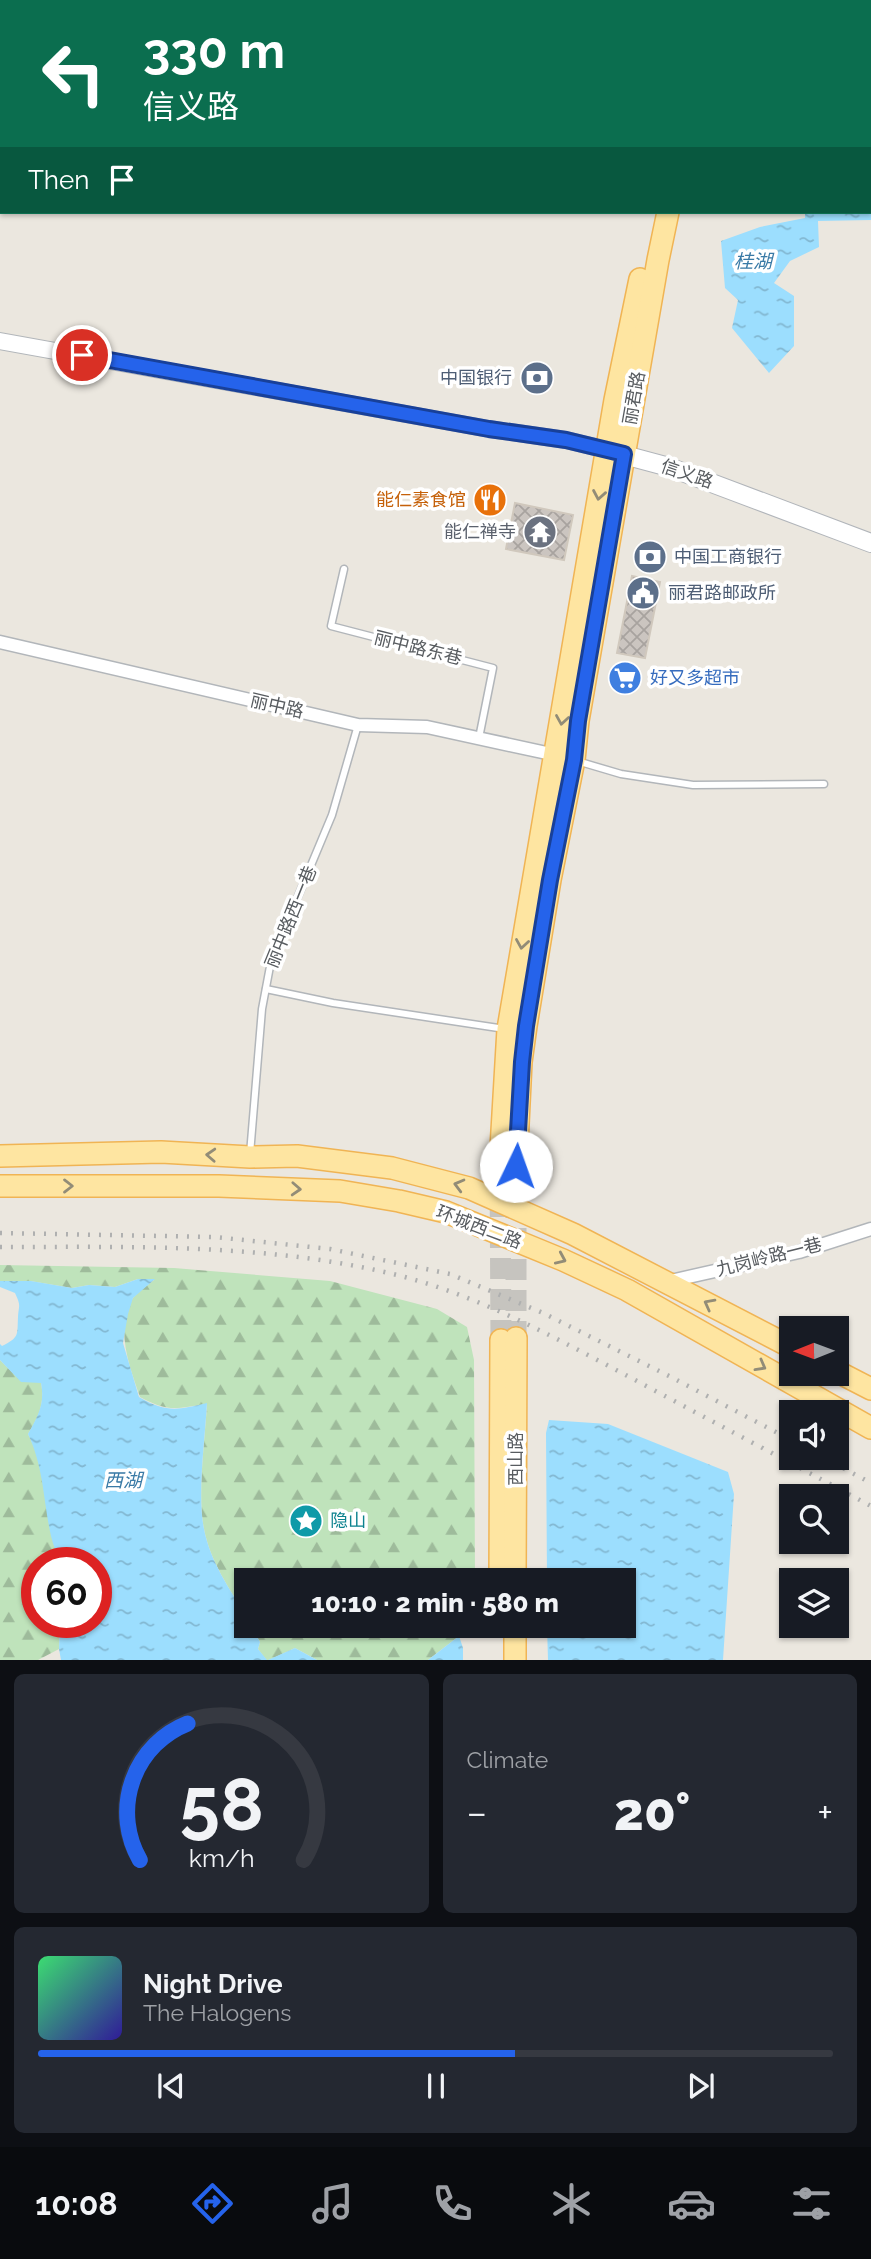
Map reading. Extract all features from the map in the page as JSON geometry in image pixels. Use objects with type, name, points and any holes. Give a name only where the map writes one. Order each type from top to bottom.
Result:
[{"type":"main road","name":"丽君路","points":[[565,757],[524,929],[508,1029],[503,1087],[508,1166],[526,1026],[550,880],[565,757],[654,214]]},
{"type":"main road","name":"丽君路","points":[[615,452],[668,214]]},
{"type":"main road","name":"信义路","points":[[615,452],[669,467],[871,542]]},
{"type":"main road","name":"环城西二路","points":[[0,1156],[161,1152],[250,1157],[297,1156],[392,1168],[470,1188],[573,1234],[779,1341]]},
{"type":"main road","name":"环城西二路","points":[[0,1186],[219,1186],[340,1192],[446,1212],[563,1259],[627,1290],[871,1428]]},
{"type":"main road","name":"西山路","points":[[500,1568],[509,1339],[515,1568]]},
{"type":"main road","points":[[849,1378],[871,1389]]},
{"type":"main road","points":[[500,1638],[500,1660]]},
{"type":"main road","points":[[515,1638],[515,1660]]},
{"type":"street","name":"信义路","points":[[0,341],[489,429],[566,440],[615,452]]},
{"type":"street","name":"丽中路","points":[[0,642],[358,725],[427,727],[565,757]]},
{"type":"street","name":"九岗岭路一巷","points":[[666,1282],[799,1252],[871,1229]]},
{"type":"lane","name":"丽中路东巷","points":[[344,569],[331,626],[492,668],[479,738]]},
{"type":"lane","name":"丽中路西一巷","points":[[250,1157],[261,1009],[271,961],[332,815],[358,725]]},
{"type":"lane","points":[[565,757],[621,774],[693,785],[824,784]]},
{"type":"lane","points":[[265,989],[333,1003],[508,1029]]},
{"type":"green space","points":[[0,1265],[174,1268],[330,1281],[437,1309],[467,1327],[474,1360],[475,1568],[234,1568],[234,1596],[216,1564],[207,1541],[202,1516],[201,1484],[207,1404],[166,1407],[140,1397],[128,1361],[124,1334],[127,1309],[135,1295],[154,1280],[138,1279],[115,1287],[89,1285],[72,1288],[30,1281],[0,1281]]},
{"type":"green space","points":[[0,1360],[21,1381],[41,1382],[40,1410],[28,1434],[38,1455],[57,1547],[21,1547],[21,1638],[59,1638],[59,1649],[38,1660],[0,1660]]},
{"type":"green space","points":[[258,1638],[456,1638],[428,1660],[317,1660],[295,1648],[266,1660],[258,1649],[260,1642]]},
{"type":"water","name":"桂湖","points":[[805,214],[871,214],[871,220],[818,221],[819,247],[790,261],[774,283],[794,296],[794,346],[769,373],[732,328],[738,300],[725,288],[721,241],[760,227],[805,218]]},
{"type":"water","name":"西湖","points":[[138,1279],[155,1279],[133,1298],[123,1343],[139,1397],[157,1406],[172,1409],[207,1403],[201,1484],[204,1529],[216,1564],[234,1596],[234,1638],[258,1638],[260,1642],[258,1649],[267,1660],[61,1660],[59,1638],[112,1638],[112,1547],[54,1547],[40,1472],[28,1434],[41,1404],[41,1383],[21,1382],[0,1360],[0,1344],[2,1346],[8,1343],[16,1335],[19,1305],[15,1293],[0,1287],[0,1281],[31,1281],[72,1288],[89,1285],[115,1287]]},
{"type":"water","points":[[549,1420],[608,1424],[728,1472],[734,1494],[723,1660],[548,1660],[547,1638],[636,1638],[636,1568],[547,1568],[546,1433]]},
{"type":"water","points":[[456,1638],[460,1638],[463,1660],[428,1660]]},
{"type":"water","points":[[295,1648],[317,1660],[268,1660]]},
{"type":"building","name":"能仁禅寺","points":[[515,503],[573,515],[564,560],[506,549]]},
{"type":"building","points":[[632,576],[660,582],[645,658],[617,653]]},
{"type":"tunnel","points":[[500,1165],[501,1340]]},
{"type":"tunnel","points":[[516,1166],[516,1338]]},
{"type":"railway","points":[[0,1233],[215,1237],[330,1249],[450,1274],[543,1313],[779,1434]]},
{"type":"railway","points":[[0,1247],[151,1247],[252,1252],[352,1265],[432,1285],[493,1308],[551,1336],[871,1506]]},
{"type":"railway","points":[[847,1470],[871,1483]]},
{"type":"place","name":"中国银行","points":[[537,378]]},
{"type":"place","name":"能仁素食馆","points":[[490,500]]},
{"type":"place","name":"能仁禅寺","points":[[540,532]]},
{"type":"place","name":"中国工商银行","points":[[650,557]]},
{"type":"place","name":"丽君路邮政所","points":[[643,593]]},
{"type":"place","name":"好又多超市","points":[[625,678]]},
{"type":"place","name":"隐山","points":[[306,1521]]},
{"type":"route","points":[[82,355],[489,429],[566,440],[624,454],[578,721],[574,760],[550,880],[526,1026],[516,1166]]}]
